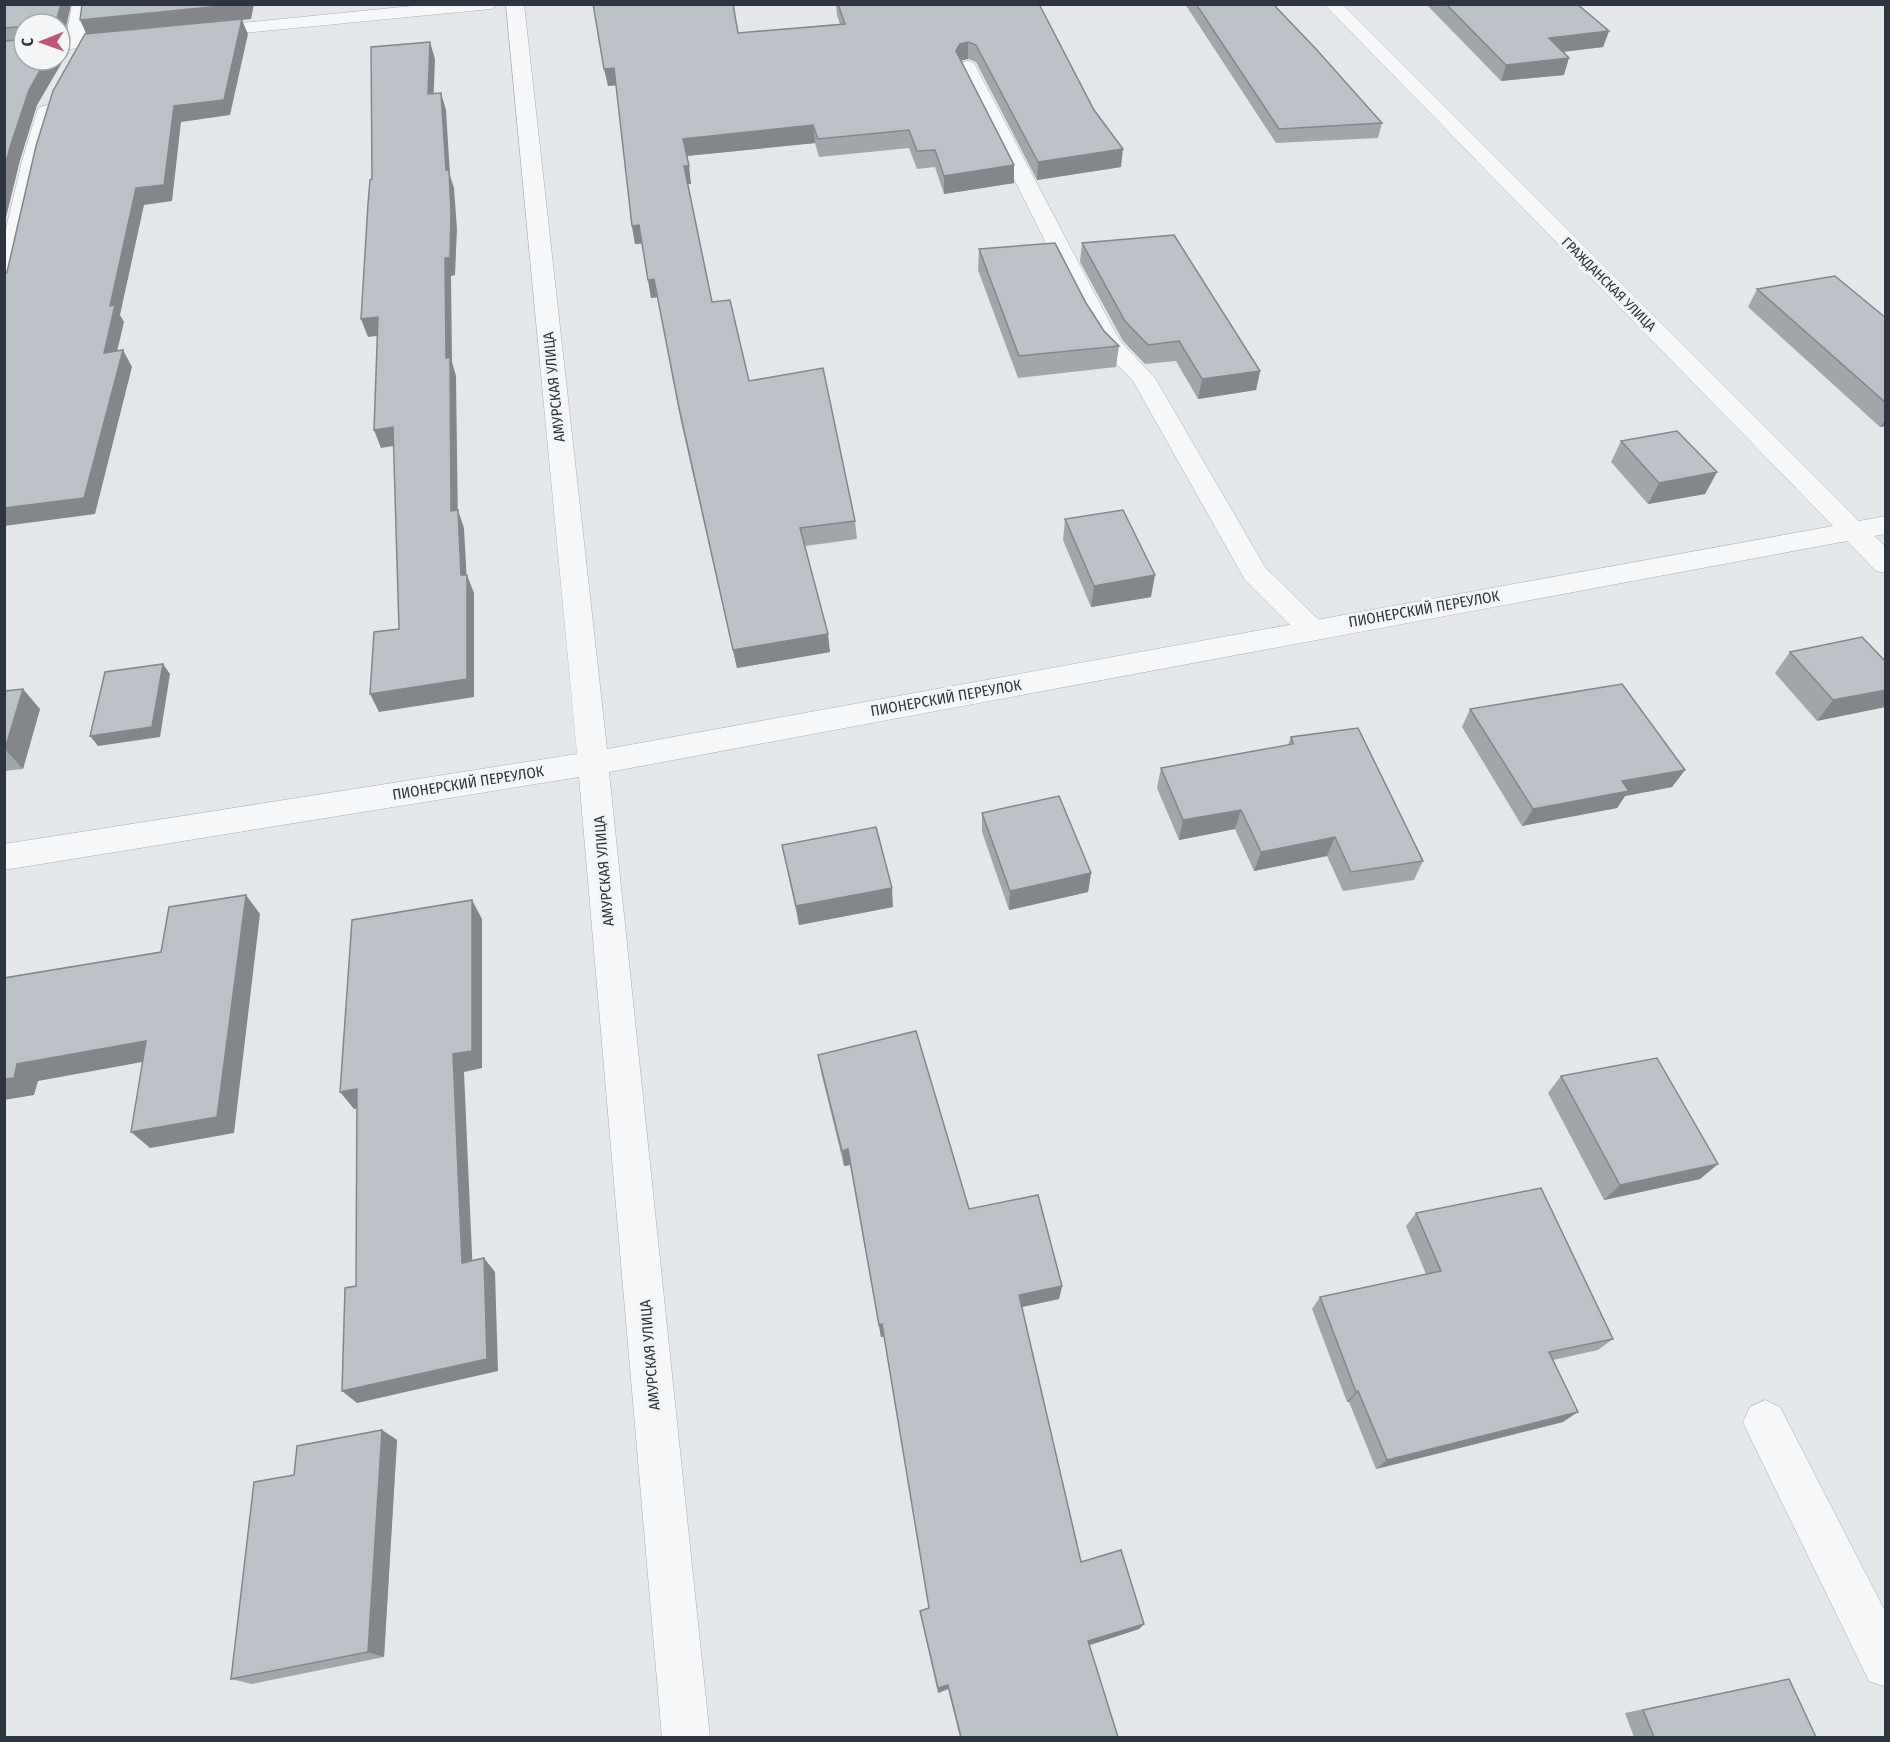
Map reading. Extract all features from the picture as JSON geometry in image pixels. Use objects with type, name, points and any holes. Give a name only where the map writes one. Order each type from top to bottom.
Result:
[{"type":"street","points":[[81,4],[72,48],[142,38]]},
{"type":"street","points":[[188,33],[491,4]]},
{"type":"street","name":"АМУРСКАЯ УЛИЦА","points":[[515,4],[593,763],[686,1737]]},
{"type":"street","name":"ГРАЖДАНСКАЯ УЛИЦА","points":[[1332,4],[1886,564]]},
{"type":"street","points":[[967,67],[1098,323],[1112,345],[1143,378],[1255,573],[1312,630]]},
{"type":"street","points":[[4,288],[32,161],[53,97]]},
{"type":"street","name":"ПИОНЕРСКИЙ ПЕРЕУЛОК","points":[[4,857],[593,763],[1886,525]]},
{"type":"street","points":[[1766,1422],[1886,1664]]},
{"type":"building","points":[[4,4],[61,4],[59,12],[12,12],[12,27],[4,28]]},
{"type":"building","points":[[82,4],[241,4],[80,20]]},
{"type":"building","points":[[593,4],[733,4],[738,33],[845,24],[838,4],[1039,4],[1094,110],[1123,149],[1038,162],[976,45],[968,42],[960,44],[956,51],[1014,165],[944,176],[935,150],[917,151],[909,130],[818,139],[813,125],[683,139],[689,166],[684,166],[712,302],[730,300],[749,381],[823,368],[855,521],[800,528],[828,634],[733,650],[678,403],[654,279],[648,280],[639,225],[632,226],[614,68],[604,69]]},
{"type":"building","points":[[1196,4],[1273,4],[1382,123],[1279,129]]},
{"type":"building","points":[[1446,4],[1577,4],[1609,31],[1549,38],[1569,58],[1506,65]]},
{"type":"building","points":[[242,19],[224,100],[174,106],[164,185],[136,188],[110,306],[115,305],[104,353],[123,350],[84,498],[4,508],[4,276],[7,272],[36,146],[53,91],[64,72],[72,72],[72,57],[85,34]]},
{"type":"building","points":[[12,40],[12,72],[39,72],[29,90],[4,170],[4,41]]},
{"type":"building","points":[[430,42],[428,94],[441,93],[446,170],[449,170],[450,258],[445,258],[446,358],[450,357],[451,511],[458,510],[461,575],[467,575],[467,679],[370,694],[374,632],[399,629],[393,427],[374,430],[378,317],[361,319],[368,204],[370,180],[372,179],[371,47]]},
{"type":"building","points":[[1174,235],[1260,371],[1202,379],[1179,341],[1148,345],[1125,321],[1082,243]]},
{"type":"building","points":[[1055,243],[1086,303],[1104,331],[1119,346],[1019,356],[979,249]]},
{"type":"building","points":[[1835,276],[1886,318],[1886,403],[1757,289]]},
{"type":"building","points":[[1677,431],[1717,472],[1659,483],[1621,441]]},
{"type":"building","points":[[1123,510],[1155,575],[1094,586],[1065,519]]},
{"type":"building","points":[[1862,637],[1886,662],[1886,690],[1833,700],[1790,652]]},
{"type":"building","points":[[163,664],[152,727],[90,736],[105,672]]},
{"type":"building","points":[[1622,684],[1685,770],[1622,781],[1629,791],[1533,809],[1470,709]]},
{"type":"building","points":[[23,689],[5,749],[4,749],[4,691]]},
{"type":"building","points":[[1358,728],[1423,861],[1351,872],[1335,837],[1261,852],[1241,810],[1183,820],[1161,768],[1293,744],[1291,737]]},
{"type":"building","points":[[1059,796],[1091,873],[1010,891],[982,813]]},
{"type":"building","points":[[876,827],[892,888],[796,906],[782,845]]},
{"type":"building","points":[[246,895],[217,1117],[131,1132],[146,1041],[17,1064],[14,1078],[4,1079],[4,978],[161,952],[169,907]]},
{"type":"building","points":[[472,900],[472,1051],[453,1054],[462,1263],[484,1258],[487,1359],[342,1391],[345,1288],[356,1286],[357,1089],[340,1092],[352,920]]},
{"type":"building","points":[[916,1031],[969,1209],[1038,1195],[1062,1286],[1019,1295],[1081,1562],[1121,1550],[1144,1624],[1088,1641],[1118,1737],[961,1737],[948,1685],[938,1688],[920,1611],[929,1608],[882,1324],[879,1325],[848,1149],[842,1151],[818,1055]]},
{"type":"building","points":[[1657,1058],[1718,1164],[1620,1185],[1561,1076]]},
{"type":"building","points":[[1541,1188],[1613,1339],[1549,1352],[1578,1412],[1387,1460],[1358,1391],[1356,1392],[1320,1297],[1441,1271],[1416,1213]]},
{"type":"building","points":[[382,1430],[368,1652],[231,1679],[254,1482],[294,1475],[297,1446]]},
{"type":"building","points":[[1789,1679],[1816,1737],[1654,1737],[1643,1710]]}]
